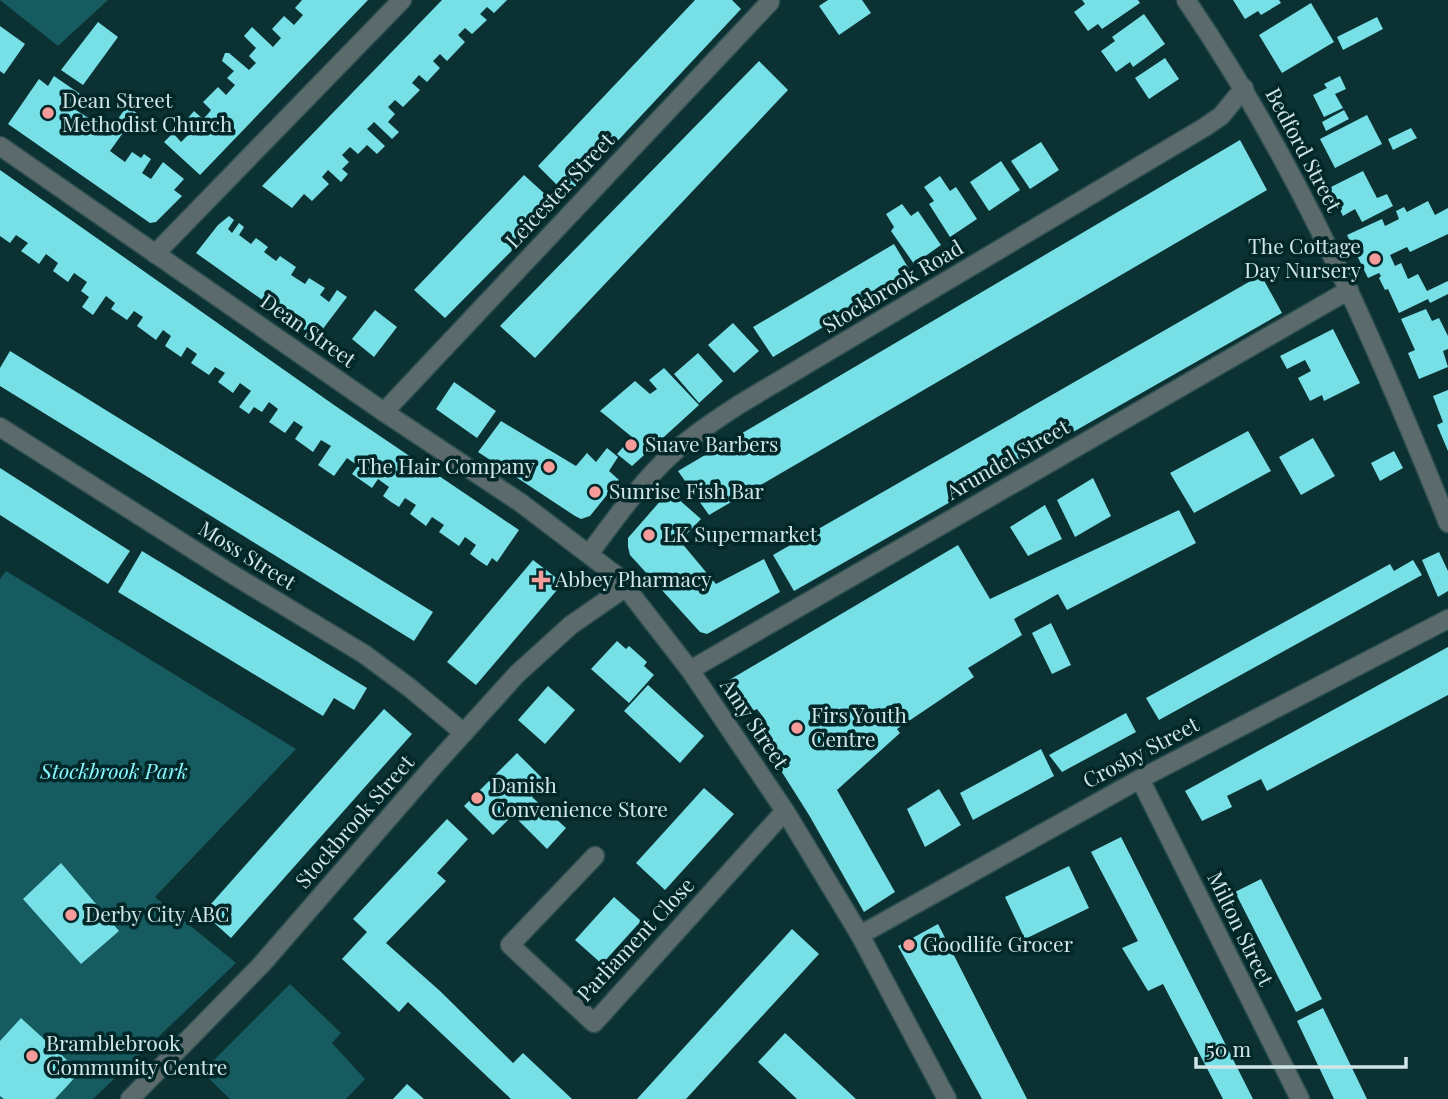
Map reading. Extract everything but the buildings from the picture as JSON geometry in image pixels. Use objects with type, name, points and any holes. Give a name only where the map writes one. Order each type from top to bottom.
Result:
[{"type":"street","points":[[155,254],[401,0]]},
{"type":"street","name":"Bedford Street","points":[[1186,0],[1244,88],[1292,174],[1349,290],[1448,523]]},
{"type":"street","name":"Leicester Street","points":[[384,412],[770,2]]},
{"type":"street","name":"Stockbrook Road","points":[[589,554],[629,499],[672,454],[705,427],[1205,127],[1221,116],[1244,88]]},
{"type":"street","name":"Dean Street","points":[[0,146],[384,412],[521,503],[589,554]]},
{"type":"street","name":"Arundel Street","points":[[690,670],[1349,290]]},
{"type":"street","name":"Moss Street","points":[[0,427],[230,573],[364,654],[464,733]]},
{"type":"street","name":"Amy Street","points":[[589,554],[617,576],[690,670],[785,811],[860,935],[947,1099]]},
{"type":"street","name":"Stockbrook Street","points":[[130,1099],[262,964],[517,674],[570,625],[626,587]]},
{"type":"street","name":"Crosby Street","points":[[860,935],[1140,779],[1448,619]]},
{"type":"street","name":"Milton Street","points":[[1140,779],[1300,1099]]},
{"type":"street","name":"Parliament Close","points":[[595,856],[510,946],[594,1023],[785,811]]},
{"type":"green space","points":[[0,0],[108,0],[58,46]]},
{"type":"green space","name":"Stockbrook Park","points":[[6,571],[296,749],[155,897],[236,963],[93,1099],[0,1099],[0,579]]},
{"type":"green space","points":[[290,984],[341,1033],[332,1043],[365,1079],[346,1099],[230,1099],[202,1072]]},
{"type":"place","name":"Dean Street Methodist Church","points":[[48,113]]},
{"type":"place","name":"The Cottage Day Nursery","points":[[1375,259]]},
{"type":"place","name":"Suave Barbers","points":[[631,445]]},
{"type":"place","name":"The Hair Company","points":[[549,467]]},
{"type":"place","name":"Sunrise Fish Bar","points":[[595,492]]},
{"type":"place","name":"LK Supermarket","points":[[649,535]]},
{"type":"place","name":"Abbey Pharmacy","points":[[541,580]]},
{"type":"place","name":"Firs Youth Centre","points":[[797,728]]},
{"type":"place","name":"Danish Convenience Store","points":[[477,798]]},
{"type":"place","name":"Derby City ABC","points":[[71,915]]},
{"type":"place","name":"Goodlife Grocer","points":[[909,945]]},
{"type":"place","name":"Bramblebrook Community Centre","points":[[32,1056]]}]
